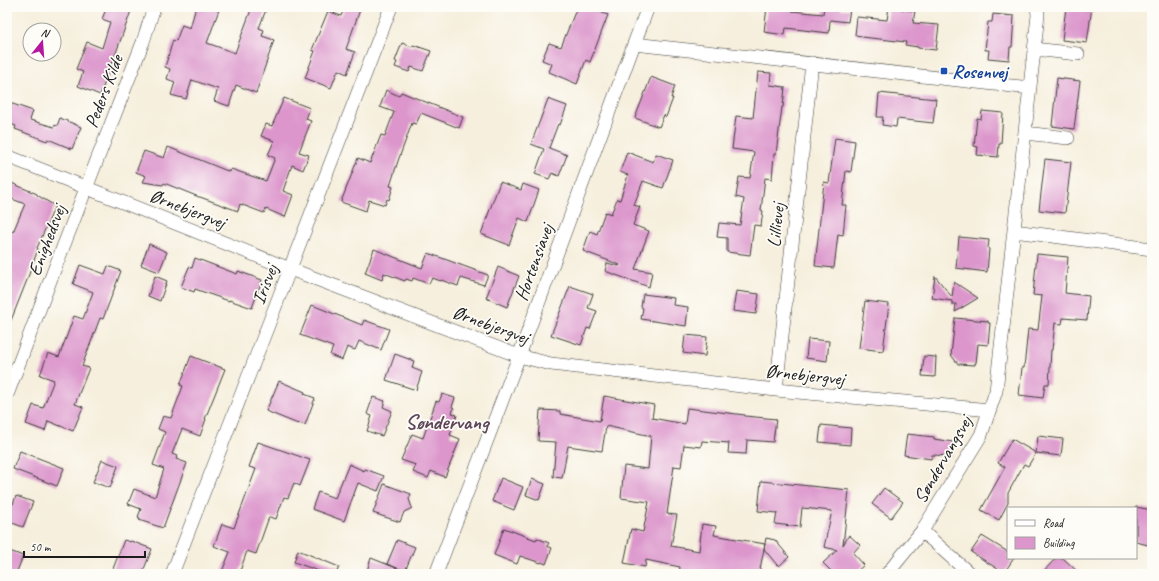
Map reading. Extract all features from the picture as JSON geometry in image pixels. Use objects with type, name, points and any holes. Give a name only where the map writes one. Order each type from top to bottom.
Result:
[{"type":"street","name":"Peders Kilde","points":[[86,188],[143,42],[154,7]]},
{"type":"street","name":"Irisvej","points":[[172,574],[391,7]]},
{"type":"street","name":"Hortensiavej","points":[[436,574],[519,356],[648,7]]},
{"type":"street","name":"Søndervangsvej","points":[[887,574],[922,531],[981,435],[996,391],[1038,15],[1037,7]]},
{"type":"street","points":[[634,44],[1030,88]]},
{"type":"street","points":[[1034,49],[1078,54]]},
{"type":"street","name":"Lillievej","points":[[776,390],[812,63]]},
{"type":"street","points":[[1025,133],[1068,138]]},
{"type":"street","name":"Ørnebjergvej","points":[[7,156],[290,269],[519,356],[551,364],[776,390],[990,410]]},
{"type":"street","name":"Enighedsvej","points":[[7,395],[86,188]]},
{"type":"street","points":[[1014,231],[1152,249]]},
{"type":"street","points":[[922,531],[970,574]]},
{"type":"building","points":[[107,7],[129,7],[128,10],[131,11],[100,95],[78,86],[83,72],[76,69],[87,42],[102,48],[110,22],[102,19]]},
{"type":"building","points":[[196,7],[220,7],[207,43],[235,53],[252,7],[267,7],[259,28],[264,30],[262,36],[274,40],[256,93],[236,85],[229,106],[214,101],[218,89],[192,80],[186,99],[171,95],[175,82],[167,79],[170,69],[165,67],[173,40],[176,41],[182,25],[190,28]]},
{"type":"building","points":[[345,7],[361,7],[346,49],[355,52],[347,74],[338,70],[331,88],[305,78],[315,51],[312,50],[328,11],[341,16]]},
{"type":"building","points":[[577,7],[585,7],[608,15],[590,62],[586,60],[577,84],[549,72],[552,64],[542,60],[549,43],[561,47]]},
{"type":"building","points":[[767,7],[793,7],[792,11],[823,14],[824,7],[841,7],[841,9],[850,9],[848,22],[830,20],[829,33],[786,28],[785,35],[764,32]]},
{"type":"building","points":[[889,7],[901,7],[901,9],[915,11],[913,23],[939,25],[936,50],[905,45],[906,42],[855,35],[857,17],[887,20]]},
{"type":"building","points":[[1066,7],[1092,7],[1087,43],[1062,40]]},
{"type":"building","points":[[993,14],[1014,16],[1012,47],[1010,47],[1009,60],[988,58],[989,50],[985,50],[988,22],[992,22]]},
{"type":"building","points":[[402,43],[431,51],[423,71],[411,67],[409,72],[395,67],[397,62],[395,61]]},
{"type":"building","points":[[758,72],[771,73],[770,85],[785,87],[776,154],[774,154],[772,179],[765,178],[761,210],[763,211],[761,226],[754,225],[750,255],[727,252],[727,238],[717,237],[719,223],[740,225],[744,199],[736,197],[739,177],[750,178],[754,152],[732,149],[736,116],[753,118]]},
{"type":"building","points":[[651,77],[675,86],[671,98],[673,98],[666,117],[664,115],[659,127],[635,118]]},
{"type":"building","points":[[1057,78],[1080,81],[1074,129],[1052,126]]},
{"type":"building","points":[[386,90],[399,96],[401,92],[463,117],[459,128],[421,113],[416,124],[412,123],[398,161],[390,186],[393,187],[389,200],[387,199],[385,205],[369,200],[366,211],[341,202],[358,158],[370,163],[381,135],[385,136],[394,112],[380,107]]},
{"type":"building","points":[[879,93],[936,99],[933,123],[897,119],[896,127],[882,125],[883,117],[877,117]]},
{"type":"building","points":[[284,98],[310,108],[306,119],[311,121],[299,152],[309,155],[303,170],[292,165],[283,191],[293,195],[285,217],[266,209],[264,213],[240,204],[238,211],[164,183],[163,185],[143,182],[146,176],[136,172],[144,151],[164,158],[168,147],[230,172],[231,169],[266,181],[275,158],[268,155],[274,141],[261,136],[266,124],[272,126]]},
{"type":"building","points":[[548,99],[567,106],[549,148],[567,155],[559,176],[552,173],[549,179],[535,174],[544,149],[531,144]]},
{"type":"building","points":[[7,102],[33,111],[30,120],[54,127],[55,125],[57,126],[60,118],[81,127],[72,149],[48,139],[47,141],[15,129],[16,126],[7,123]]},
{"type":"building","points":[[982,111],[1003,113],[1001,144],[999,144],[998,157],[977,155],[978,147],[974,146],[977,118],[981,119]]},
{"type":"building","points":[[835,138],[855,141],[851,172],[846,171],[842,205],[846,205],[843,235],[838,234],[834,268],[815,266],[824,182],[829,183]]},
{"type":"building","points":[[627,152],[653,162],[656,154],[673,160],[663,188],[643,181],[634,205],[640,207],[633,225],[649,231],[635,269],[652,272],[649,287],[605,271],[607,263],[620,265],[583,251],[590,231],[597,234],[605,212],[611,214],[617,199],[620,200],[628,175],[620,172]]},
{"type":"building","points":[[1045,159],[1071,162],[1065,213],[1039,210]]},
{"type":"building","points":[[7,181],[37,194],[55,206],[37,248],[38,249],[27,280],[8,328],[7,229],[13,232],[25,204],[7,197]]},
{"type":"building","points":[[500,182],[521,190],[523,184],[539,190],[528,222],[519,218],[509,245],[481,234]]},
{"type":"building","points":[[959,237],[989,240],[987,272],[956,268]]},
{"type":"building","points":[[149,244],[167,252],[159,272],[141,265]]},
{"type":"building","points":[[374,249],[422,268],[428,253],[488,275],[484,285],[461,278],[458,286],[432,278],[429,284],[413,278],[412,281],[406,279],[405,281],[384,273],[382,280],[365,273]]},
{"type":"building","points":[[1037,254],[1068,257],[1065,293],[1089,296],[1087,320],[1063,318],[1062,324],[1055,323],[1051,350],[1049,384],[1045,384],[1043,398],[1019,395],[1022,368],[1024,368],[1028,329],[1038,330],[1042,296],[1033,295]]},
{"type":"building","points":[[195,258],[237,274],[238,271],[262,280],[252,308],[195,289],[194,292],[181,287],[189,267],[192,268]]},
{"type":"building","points":[[80,265],[105,274],[108,266],[121,271],[103,319],[100,318],[82,366],[89,368],[75,404],[83,407],[73,431],[48,421],[45,431],[26,424],[33,405],[43,408],[54,380],[40,375],[48,353],[59,357],[74,316],[83,319],[93,292],[73,284]]},
{"type":"building","points":[[498,267],[519,276],[507,307],[486,298]]},
{"type":"building","points":[[155,276],[167,281],[160,301],[148,296]]},
{"type":"building","points":[[935,276],[952,297],[954,282],[978,298],[955,312],[956,304],[952,304],[952,301],[932,298]]},
{"type":"building","points":[[570,286],[593,294],[588,308],[597,311],[590,329],[587,328],[581,345],[551,335]]},
{"type":"building","points":[[736,291],[759,294],[756,314],[733,311]]},
{"type":"building","points":[[643,294],[674,298],[673,305],[688,307],[686,326],[641,319]]},
{"type":"building","points":[[865,301],[889,304],[883,351],[859,348]]},
{"type":"building","points":[[312,305],[362,325],[364,320],[389,329],[381,350],[359,341],[355,350],[347,347],[342,360],[330,355],[333,347],[300,335]]},
{"type":"building","points":[[955,318],[988,321],[988,323],[990,323],[988,345],[978,344],[975,365],[958,364],[951,355]]},
{"type":"building","points":[[685,335],[707,337],[705,356],[683,353]]},
{"type":"building","points":[[808,339],[829,341],[827,361],[806,358]]},
{"type":"building","points":[[395,354],[414,361],[412,368],[422,372],[416,390],[386,380]]},
{"type":"building","points":[[191,356],[225,369],[205,419],[200,436],[182,429],[172,454],[177,456],[176,459],[187,463],[163,528],[139,520],[140,518],[138,517],[141,509],[128,504],[134,489],[155,497],[164,469],[153,465],[165,432],[158,429],[163,416],[171,418],[183,386],[180,385]]},
{"type":"building","points":[[924,356],[936,357],[935,377],[922,376]]},
{"type":"building","points":[[279,381],[315,398],[305,425],[298,424],[266,411]]},
{"type":"building","points":[[442,394],[455,398],[452,413],[457,415],[450,435],[460,439],[445,477],[431,471],[428,478],[413,472],[416,465],[401,460],[412,434],[423,438],[436,401],[439,402]]},
{"type":"building","points":[[604,396],[654,405],[652,418],[685,424],[687,408],[776,419],[773,442],[747,440],[746,454],[728,453],[729,443],[702,441],[701,447],[684,445],[681,467],[674,466],[667,514],[677,515],[671,546],[699,551],[702,524],[716,526],[714,535],[765,544],[759,574],[679,574],[680,567],[646,560],[645,567],[624,563],[631,529],[643,532],[649,502],[621,498],[624,466],[648,469],[651,436],[606,426],[602,451],[568,446],[562,478],[553,477],[556,442],[538,441],[540,410],[560,411],[560,414],[600,421]]},
{"type":"building","points":[[373,397],[385,401],[383,407],[392,411],[382,436],[367,431],[372,416],[367,414]]},
{"type":"building","points":[[821,425],[851,428],[850,445],[819,442]]},
{"type":"building","points":[[907,434],[934,437],[934,439],[953,442],[951,456],[932,455],[931,459],[904,455]]},
{"type":"building","points":[[1038,436],[1063,439],[1061,456],[1036,453]]},
{"type":"building","points":[[1012,439],[1036,453],[1028,466],[1024,464],[1008,493],[1008,503],[999,520],[981,510],[1005,467],[998,463]]},
{"type":"building","points":[[258,442],[310,460],[300,486],[294,483],[288,498],[284,497],[276,519],[269,517],[256,554],[247,551],[239,574],[221,574],[230,552],[214,546],[222,524],[234,528],[256,469],[249,467]]},
{"type":"building","points":[[20,451],[64,468],[57,486],[13,469]]},
{"type":"building","points":[[102,460],[118,466],[110,488],[93,482]]},
{"type":"building","points":[[349,464],[364,471],[365,469],[384,476],[378,491],[358,483],[344,521],[312,509],[318,492],[335,498]]},
{"type":"building","points":[[501,478],[523,487],[514,510],[492,501]]},
{"type":"building","points":[[532,479],[545,484],[539,500],[526,495]]},
{"type":"building","points":[[761,481],[849,490],[843,545],[849,535],[860,545],[853,553],[864,565],[854,574],[834,574],[823,563],[837,550],[824,547],[832,511],[802,508],[800,527],[775,524],[777,513],[758,511]]},
{"type":"building","points":[[384,484],[411,494],[409,499],[412,508],[404,512],[400,522],[373,513]]},
{"type":"building","points":[[884,488],[903,502],[891,518],[872,504]]},
{"type":"building","points":[[16,496],[33,502],[23,527],[7,521],[7,501],[13,504]]},
{"type":"building","points":[[1137,507],[1152,510],[1152,546],[1137,542]]},
{"type":"building","points":[[504,528],[536,540],[537,538],[549,543],[547,546],[552,548],[546,564],[520,556],[517,564],[494,555]]},
{"type":"building","points":[[982,536],[1007,551],[1007,559],[1013,559],[1004,573],[971,552]]},
{"type":"building","points":[[766,538],[775,540],[789,557],[779,566],[764,549]]},
{"type":"building","points":[[124,540],[152,549],[142,574],[111,574]]},
{"type":"building","points":[[397,540],[415,547],[405,571],[387,564]]},
{"type":"building","points":[[7,550],[23,556],[16,574],[7,574]]},
{"type":"building","points":[[298,550],[339,567],[336,574],[327,574],[294,562]]},
{"type":"building","points":[[371,558],[409,574],[376,574],[367,571]]},
{"type":"building","points":[[1055,559],[1064,559],[1080,574],[1041,574]]},
{"type":"place","name":"Rosenvej","points":[[944,71]]},
{"type":"district","name":"Søndervang","points":[[447,422]]}]
